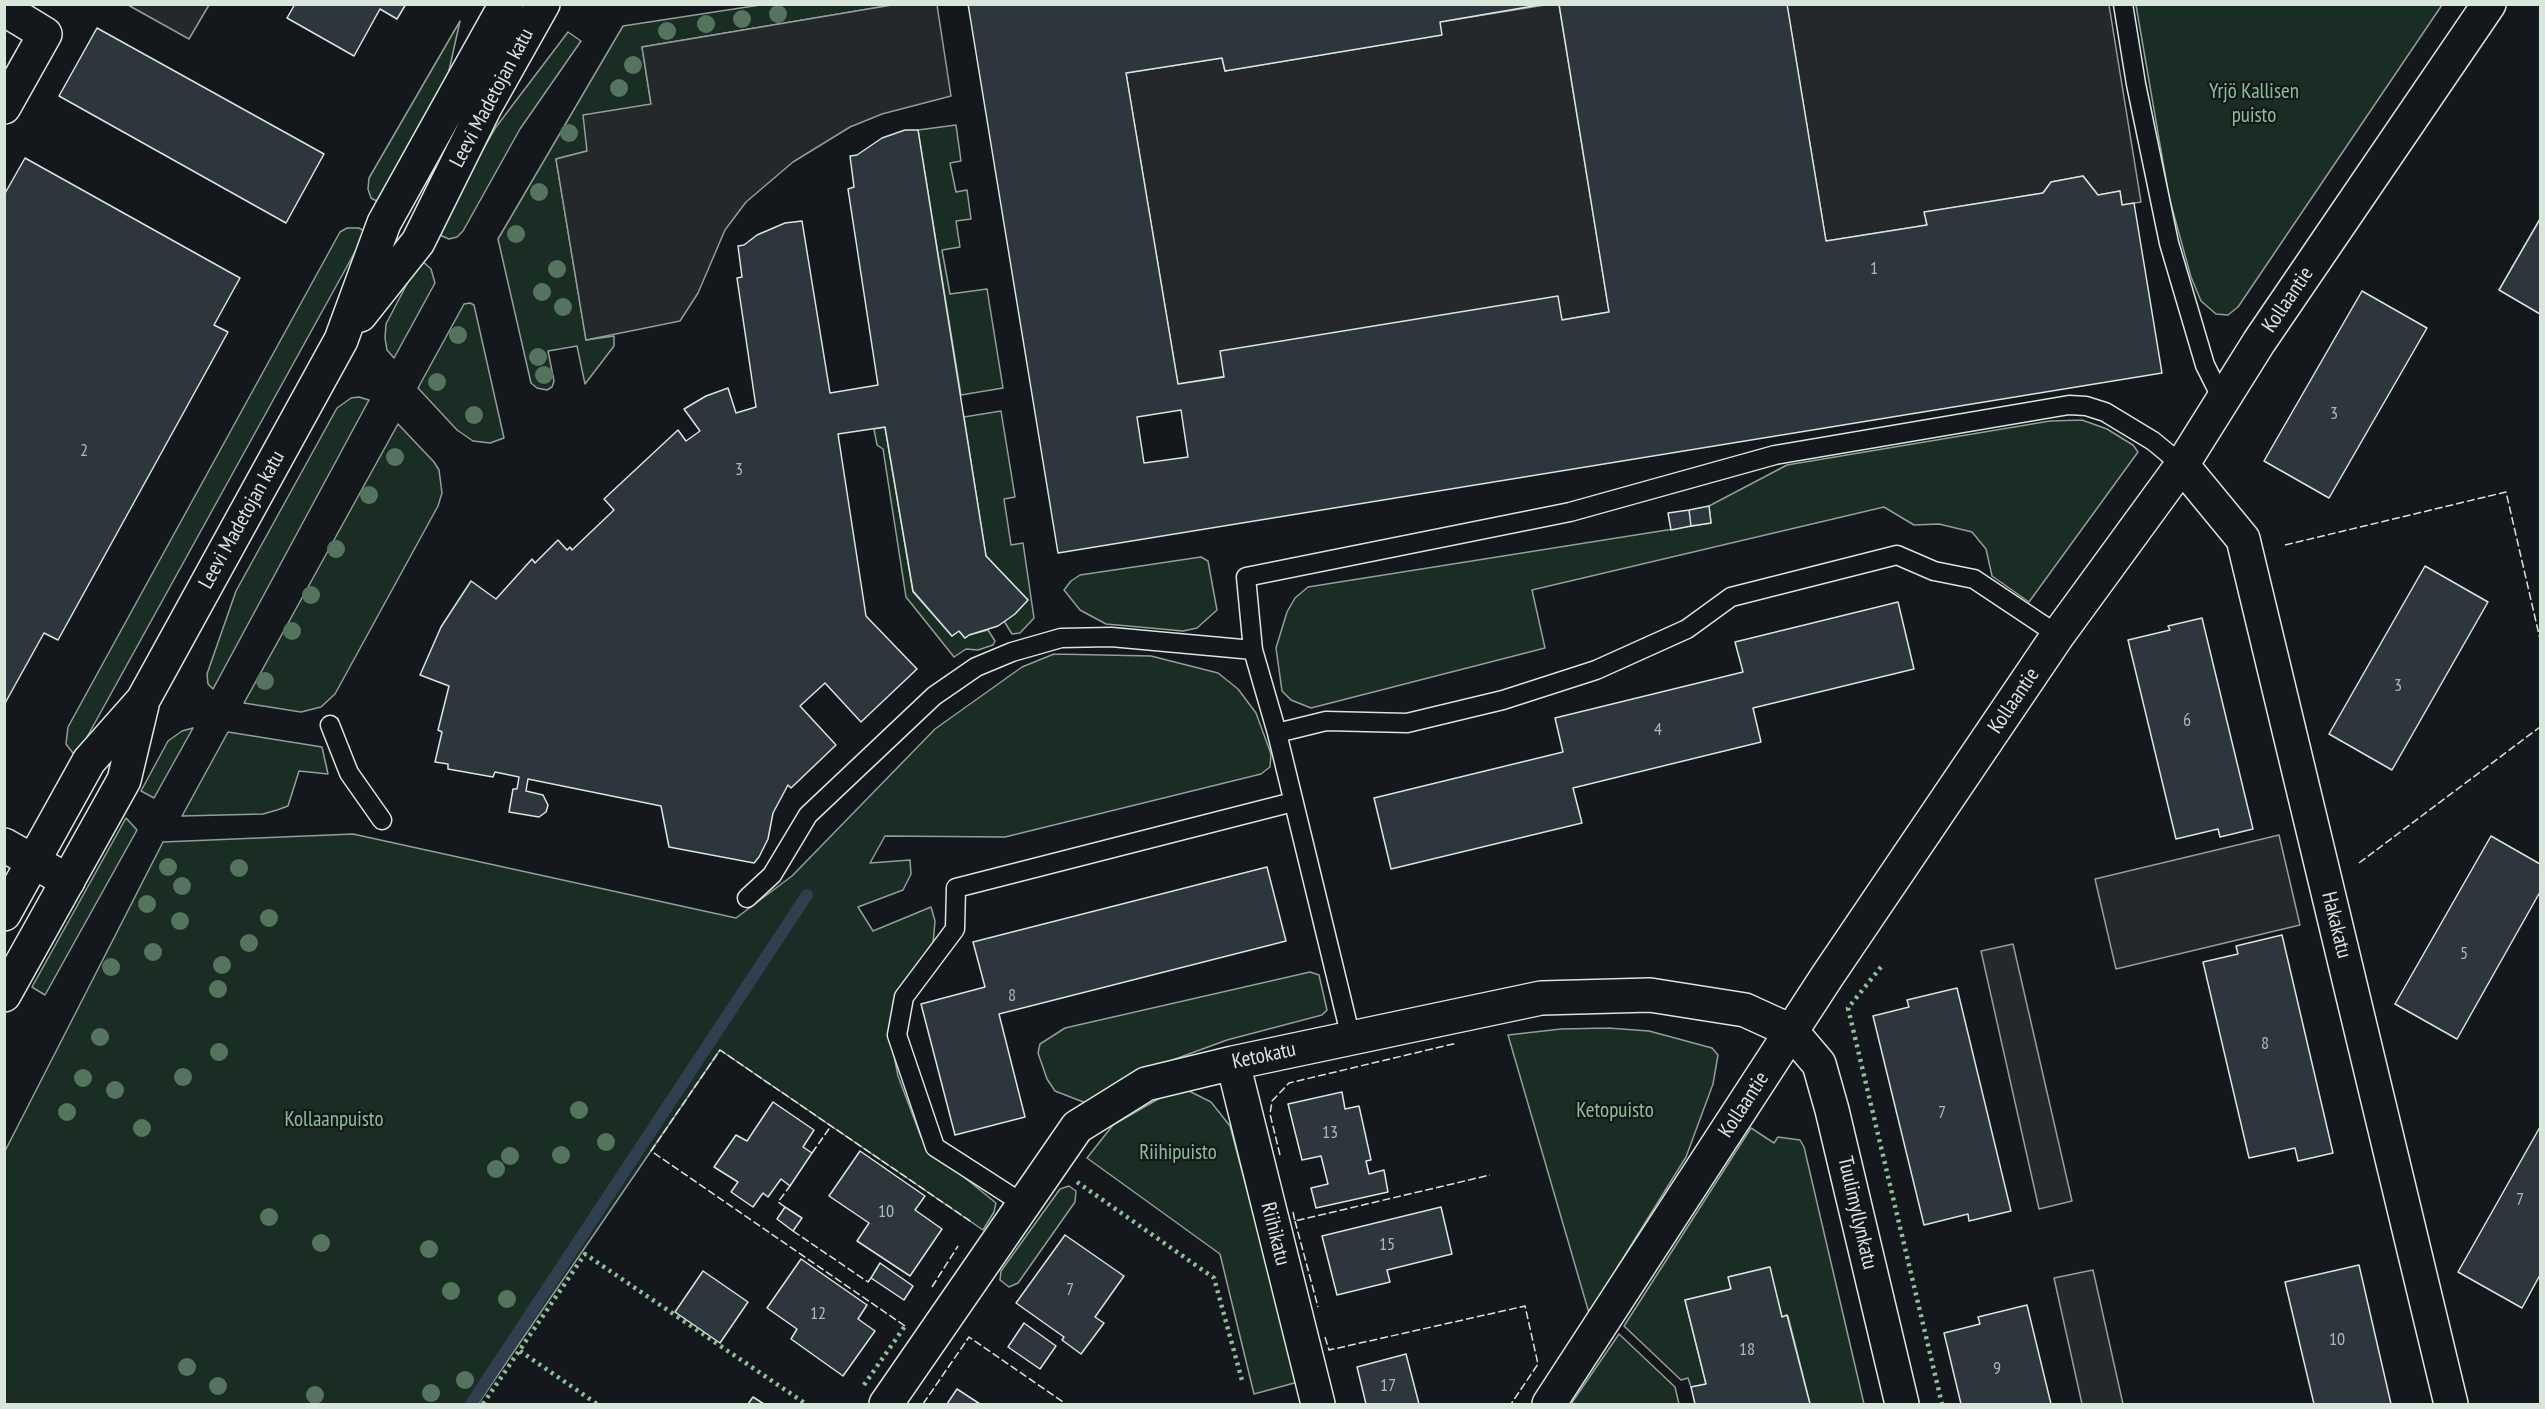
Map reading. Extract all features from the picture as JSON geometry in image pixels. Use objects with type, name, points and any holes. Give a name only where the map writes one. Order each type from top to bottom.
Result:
[{"type":"street","name":"Leevi Madetojan katu","points":[[6,909],[89,761],[143,700],[341,340],[384,223],[506,4]]},
{"type":"street","name":"Leevi Madetojan katu","points":[[341,340],[418,242],[485,107],[543,4]]},
{"type":"street","name":"Kollaantie","points":[[1550,1404],[1791,1031],[2058,635],[2182,465],[2222,399],[2488,4]]},
{"type":"street","points":[[4,9],[45,34],[4,107]]},
{"type":"street","name":"Hakakatu","points":[[2182,465],[2243,539],[2451,1404]]},
{"type":"street","name":"Leevi Madetojan katu","points":[[4,994],[124,780],[143,700]]},
{"type":"street","points":[[4,845],[68,881]]},
{"type":"street","points":[[6,909],[42,927]]},
{"type":"street","name":"Ketokatu","points":[[886,1404],[1077,1127],[1146,1084],[1233,1063],[1541,998],[1650,995],[1745,1010],[1791,1031]]},
{"type":"street","name":"Tuulimyllynkatu","points":[[1791,1031],[1819,1064],[1822,1074],[1902,1404]]},
{"type":"street","name":"Riihikatu","points":[[1233,1063],[1318,1404]]},
{"type":"lane","points":[[2123,4],[2136,84],[2169,243],[2205,364],[2222,399]]},
{"type":"lane","points":[[1351,1038],[1277,733],[1253,651],[1246,577],[1570,512],[1775,455],[2069,405],[2086,406],[2105,412],[2153,441],[2182,465]]},
{"type":"lane","points":[[1277,733],[1326,721],[1407,723],[1503,700],[1596,670],[1677,634],[1731,597],[1897,555],[1934,571],[1974,579],[2058,635]]},
{"type":"lane","points":[[747,898],[772,875],[808,815],[934,696],[976,667],[1012,652],[1061,638],[1111,637],[1253,651]]},
{"type":"lane","points":[[330,725],[349,773],[382,820]]},
{"type":"lane","points":[[1025,1205],[935,1147],[897,1035],[904,996],[955,929],[956,888],[1293,802]]},
{"type":"green space","points":[[760,5],[892,5],[642,47],[651,104],[587,151],[556,159],[586,340],[614,336],[614,346],[585,384],[577,346],[548,351],[554,381],[552,387],[547,390],[537,388],[531,383],[498,239],[623,26]]},
{"type":"green space","name":"Yrjö Kallisen puisto","points":[[2136,5],[2442,5],[2238,307],[2228,315],[2216,314],[2201,301],[2191,277],[2169,197]]},
{"type":"green space","points":[[460,21],[446,84],[382,204],[371,198],[368,189],[369,178]]},
{"type":"green space","points":[[568,32],[581,41],[520,129],[463,231],[457,237],[449,239],[435,233],[496,127]]},
{"type":"green space","points":[[956,125],[961,161],[950,163],[956,192],[967,190],[971,219],[956,221],[960,247],[942,250],[950,294],[987,289],[1003,388],[961,395],[918,130]]},
{"type":"green space","points":[[347,228],[359,228],[366,232],[76,757],[66,744],[68,727],[340,232]]},
{"type":"green space","points":[[420,259],[431,269],[435,283],[394,358],[387,350],[386,324]]},
{"type":"green space","points":[[464,304],[474,305],[504,438],[490,443],[473,441],[457,430],[418,388]]},
{"type":"green space","points":[[359,397],[369,400],[213,689],[208,684],[207,674],[236,591],[337,408],[351,398]]},
{"type":"green space","points":[[1001,411],[1015,497],[1004,499],[1011,545],[1023,543],[1034,618],[1020,633],[1012,634],[1004,621],[1028,600],[986,556],[964,417]]},
{"type":"green space","points":[[2082,420],[2107,429],[2133,445],[2138,452],[2029,602],[1992,576],[1986,549],[1972,532],[1939,524],[1914,525],[1884,507],[1532,590],[1545,648],[1311,708],[1291,700],[1282,691],[1276,648],[1287,612],[1295,598],[1308,587],[1711,523],[1709,506],[1787,465],[2050,421]]},
{"type":"green space","points":[[398,424],[434,462],[439,470],[442,493],[438,506],[335,694],[321,707],[301,712],[244,703]]},
{"type":"green space","points":[[885,427],[913,592],[952,636],[959,631],[965,638],[988,630],[995,641],[993,645],[978,650],[966,649],[954,657],[906,597],[883,449],[877,445],[874,429]]},
{"type":"green space","points":[[1201,557],[1208,561],[1217,610],[1197,628],[1183,631],[1106,624],[1080,610],[1064,590],[1080,575]]},
{"type":"green space","name":"Kollaanpuisto","points":[[1054,654],[1151,656],[1218,673],[1238,689],[1256,713],[1271,754],[1270,767],[1261,774],[1005,837],[885,836],[870,863],[910,860],[911,874],[903,890],[858,907],[873,931],[931,907],[935,921],[933,944],[890,1036],[898,1076],[921,1137],[932,1151],[996,1203],[994,1212],[983,1230],[720,1050],[478,1404],[5,1404],[5,1151],[163,842],[353,834],[736,918],[792,876],[935,729],[1022,667]]},
{"type":"green space","points":[[193,728],[154,798],[141,791],[168,741],[182,731]]},
{"type":"green space","points":[[228,732],[322,747],[328,774],[299,771],[288,806],[277,810],[263,814],[182,816]]},
{"type":"green space","points":[[126,818],[137,830],[45,995],[32,987]]},
{"type":"green space","points":[[1310,972],[1319,975],[1327,1010],[1322,1015],[1227,1040],[1140,1072],[1086,1103],[1055,1091],[1047,1079],[1038,1053],[1040,1044],[1065,1028]]},
{"type":"green space","name":"Ketopuisto","points":[[1608,1028],[1649,1031],[1712,1048],[1718,1055],[1713,1084],[1686,1157],[1589,1313],[1508,1035],[1561,1029]]},
{"type":"green space","name":"Riihipuisto","points":[[1189,1091],[1211,1102],[1230,1126],[1298,1382],[1254,1394],[1220,1254],[1087,1158],[1113,1125],[1165,1095]]},
{"type":"green space","points":[[1751,1128],[1774,1143],[1778,1137],[1800,1140],[1804,1147],[1864,1404],[1810,1404],[1788,1316],[1782,1317],[1769,1267],[1729,1277],[1731,1289],[1685,1300],[1706,1384],[1691,1387],[1688,1378],[1681,1380],[1624,1326]]},
{"type":"green space","points":[[1069,1186],[1076,1191],[1075,1202],[1018,1283],[1009,1287],[1000,1280],[1001,1271],[1060,1189]]},
{"type":"green space","points":[[1619,1334],[1675,1387],[1679,1404],[1571,1404]]},
{"type":"shaded area","points":[[128,5],[209,5],[189,39]]},
{"type":"shaded area","points":[[892,5],[937,5],[951,96],[882,114],[850,127],[793,162],[746,202],[725,230],[698,293],[680,321],[586,340],[556,159],[587,151],[583,115],[651,104],[642,47]]},
{"type":"shaded area","points":[[1545,5],[1559,5],[1609,312],[1178,384],[1126,73],[1222,58],[1225,71],[1441,35],[1440,22]]},
{"type":"shaded area","points":[[1787,5],[2109,5],[2141,202],[2122,205],[2120,191],[2098,195],[2083,176],[2051,182],[2043,193],[1925,212],[1927,225],[1826,241]]},
{"type":"shaded area","points":[[2279,835],[2300,925],[2116,969],[2095,879]]},
{"type":"shaded area","points":[[2013,944],[2072,1201],[2039,1209],[1981,951]]},
{"type":"shaded area","points":[[2093,1270],[2123,1404],[2082,1404],[2054,1278]]},
{"type":"building","points":[[295,4],[406,4],[397,19],[380,9],[354,56],[287,18]]},
{"type":"building","points":[[968,4],[1545,4],[1440,22],[1442,35],[1225,71],[1222,58],[1126,73],[1178,384],[1224,377],[1220,351],[1558,296],[1562,320],[1609,312],[1559,4],[1787,4],[1826,241],[1927,225],[1924,212],[2043,193],[2051,182],[2083,176],[2098,195],[2120,191],[2122,205],[2134,203],[2162,373],[1058,553]],"holes":[[[1181,410],[1188,457],[1144,463],[1137,417]]]},
{"type":"building","points":[[97,28],[324,154],[286,223],[59,96]]},
{"type":"building","points":[[905,130],[918,130],[986,556],[1028,600],[1015,614],[998,626],[965,638],[959,631],[952,636],[913,591],[885,427],[838,434],[866,616],[917,669],[861,722],[825,683],[800,706],[836,745],[791,788],[788,785],[773,813],[768,839],[754,863],[669,847],[661,806],[528,779],[526,791],[543,795],[548,805],[546,812],[539,817],[509,812],[513,789],[517,789],[519,777],[495,772],[493,777],[448,769],[448,764],[435,762],[442,732],[438,730],[449,686],[420,675],[441,627],[471,581],[496,599],[532,559],[535,563],[558,540],[567,550],[570,547],[572,550],[614,510],[604,499],[678,430],[686,441],[700,431],[684,409],[706,396],[728,388],[736,413],[756,407],[737,278],[742,277],[738,246],[744,245],[757,235],[785,223],[802,221],[830,393],[878,385],[848,189],[854,187],[850,156],[857,155],[882,138]]},
{"type":"building","points":[[25,158],[240,278],[214,325],[228,332],[58,640],[44,633],[4,705],[4,195]]},
{"type":"building","points":[[2540,219],[2540,314],[2499,290]]},
{"type":"building","points":[[2362,291],[2427,328],[2329,498],[2264,461]]},
{"type":"building","points":[[1709,506],[1711,523],[1691,526],[1689,510]]},
{"type":"building","points":[[1689,510],[1691,526],[1671,530],[1668,513]]},
{"type":"building","points":[[2425,566],[2488,602],[2392,770],[2329,734]]},
{"type":"building","points":[[1898,602],[1914,669],[1753,708],[1761,742],[1573,788],[1582,823],[1391,869],[1374,798],[1563,752],[1555,718],[1743,672],[1735,642]]},
{"type":"building","points":[[2202,618],[2253,829],[2220,837],[2218,829],[2176,839],[2128,640],[2170,630],[2168,626]]},
{"type":"building","points":[[2491,836],[2540,864],[2540,892],[2457,1039],[2395,1004]]},
{"type":"building","points":[[1267,867],[1286,941],[999,1014],[1025,1117],[955,1135],[921,1004],[985,987],[973,942]]},
{"type":"building","points":[[2282,935],[2333,1153],[2298,1161],[2295,1148],[2249,1158],[2203,962],[2238,954],[2236,946]]},
{"type":"building","points":[[1957,988],[2011,1211],[1969,1221],[1968,1214],[1924,1225],[1873,1016],[1909,1007],[1907,1000]]},
{"type":"building","points":[[1342,1092],[1345,1109],[1359,1106],[1371,1160],[1366,1161],[1369,1174],[1384,1170],[1388,1192],[1316,1208],[1311,1188],[1328,1184],[1321,1156],[1302,1160],[1288,1104]]},
{"type":"building","points":[[773,1102],[814,1130],[803,1147],[812,1153],[790,1186],[781,1179],[768,1197],[763,1193],[753,1207],[731,1192],[738,1182],[714,1167],[736,1135],[747,1141]]},
{"type":"building","points":[[2540,1127],[2540,1275],[2522,1308],[2458,1272]]},
{"type":"building","points":[[860,1151],[925,1196],[915,1210],[942,1229],[910,1276],[857,1241],[869,1223],[829,1196]]},
{"type":"building","points":[[785,1207],[802,1218],[793,1231],[777,1219]]},
{"type":"building","points":[[1441,1207],[1452,1254],[1387,1270],[1390,1282],[1337,1295],[1322,1236]]},
{"type":"building","points":[[1065,1235],[1124,1276],[1095,1317],[1104,1323],[1081,1354],[1062,1340],[1064,1337],[1016,1303]]},
{"type":"building","points":[[801,1259],[867,1305],[858,1319],[875,1331],[843,1376],[791,1339],[797,1329],[767,1308]]},
{"type":"building","points":[[880,1263],[913,1286],[904,1300],[871,1278]]},
{"type":"building","points":[[2359,1265],[2391,1404],[2314,1404],[2285,1282]]},
{"type":"building","points":[[1770,1267],[1782,1317],[1787,1315],[1810,1404],[1695,1404],[1691,1387],[1706,1384],[1685,1300],[1731,1289],[1728,1277]]},
{"type":"building","points":[[703,1271],[748,1302],[720,1343],[675,1312]]},
{"type":"building","points":[[2027,1305],[2051,1404],[1961,1404],[1944,1333],[1980,1324],[1978,1317]]},
{"type":"building","points":[[1024,1323],[1056,1346],[1040,1369],[1008,1347]]},
{"type":"building","points":[[1406,1354],[1419,1404],[1366,1404],[1357,1367]]},
{"type":"building","points":[[957,1389],[980,1404],[947,1404]]},
{"type":"building","points":[[753,1397],[764,1404],[748,1404]]},
{"type":"waterway","points":[[471,1404],[807,895]]},
{"type":"hedge","points":[[1881,967],[1848,1008],[1942,1404]]},
{"type":"hedge","points":[[1077,1182],[1214,1278],[1243,1384]]},
{"type":"hedge","points":[[483,1404],[585,1254],[806,1404]]},
{"type":"hedge","points":[[864,1385],[905,1326]]},
{"type":"hedge","points":[[520,1351],[597,1404]]},
{"type":"fence","points":[[2285,545],[2506,492],[2540,639]]},
{"type":"fence","points":[[2359,863],[2540,727]]},
{"type":"fence","points":[[1280,1155],[1270,1114],[1272,1101],[1289,1083],[1457,1043]]},
{"type":"fence","points":[[905,1326],[651,1151],[720,1050],[973,1223]]},
{"type":"fence","points":[[812,1153],[831,1126]]},
{"type":"fence","points":[[1293,1212],[1295,1221],[1490,1175]]},
{"type":"fence","points":[[785,1207],[778,1202],[790,1186]]},
{"type":"fence","points":[[1295,1221],[1318,1307]]},
{"type":"fence","points":[[793,1231],[868,1282],[871,1278]]},
{"type":"fence","points":[[932,1287],[958,1246]]},
{"type":"fence","points":[[1325,1337],[1329,1350],[1525,1306],[1538,1364],[1511,1404]]},
{"type":"fence","points":[[923,1404],[969,1337],[1066,1404]]}]
